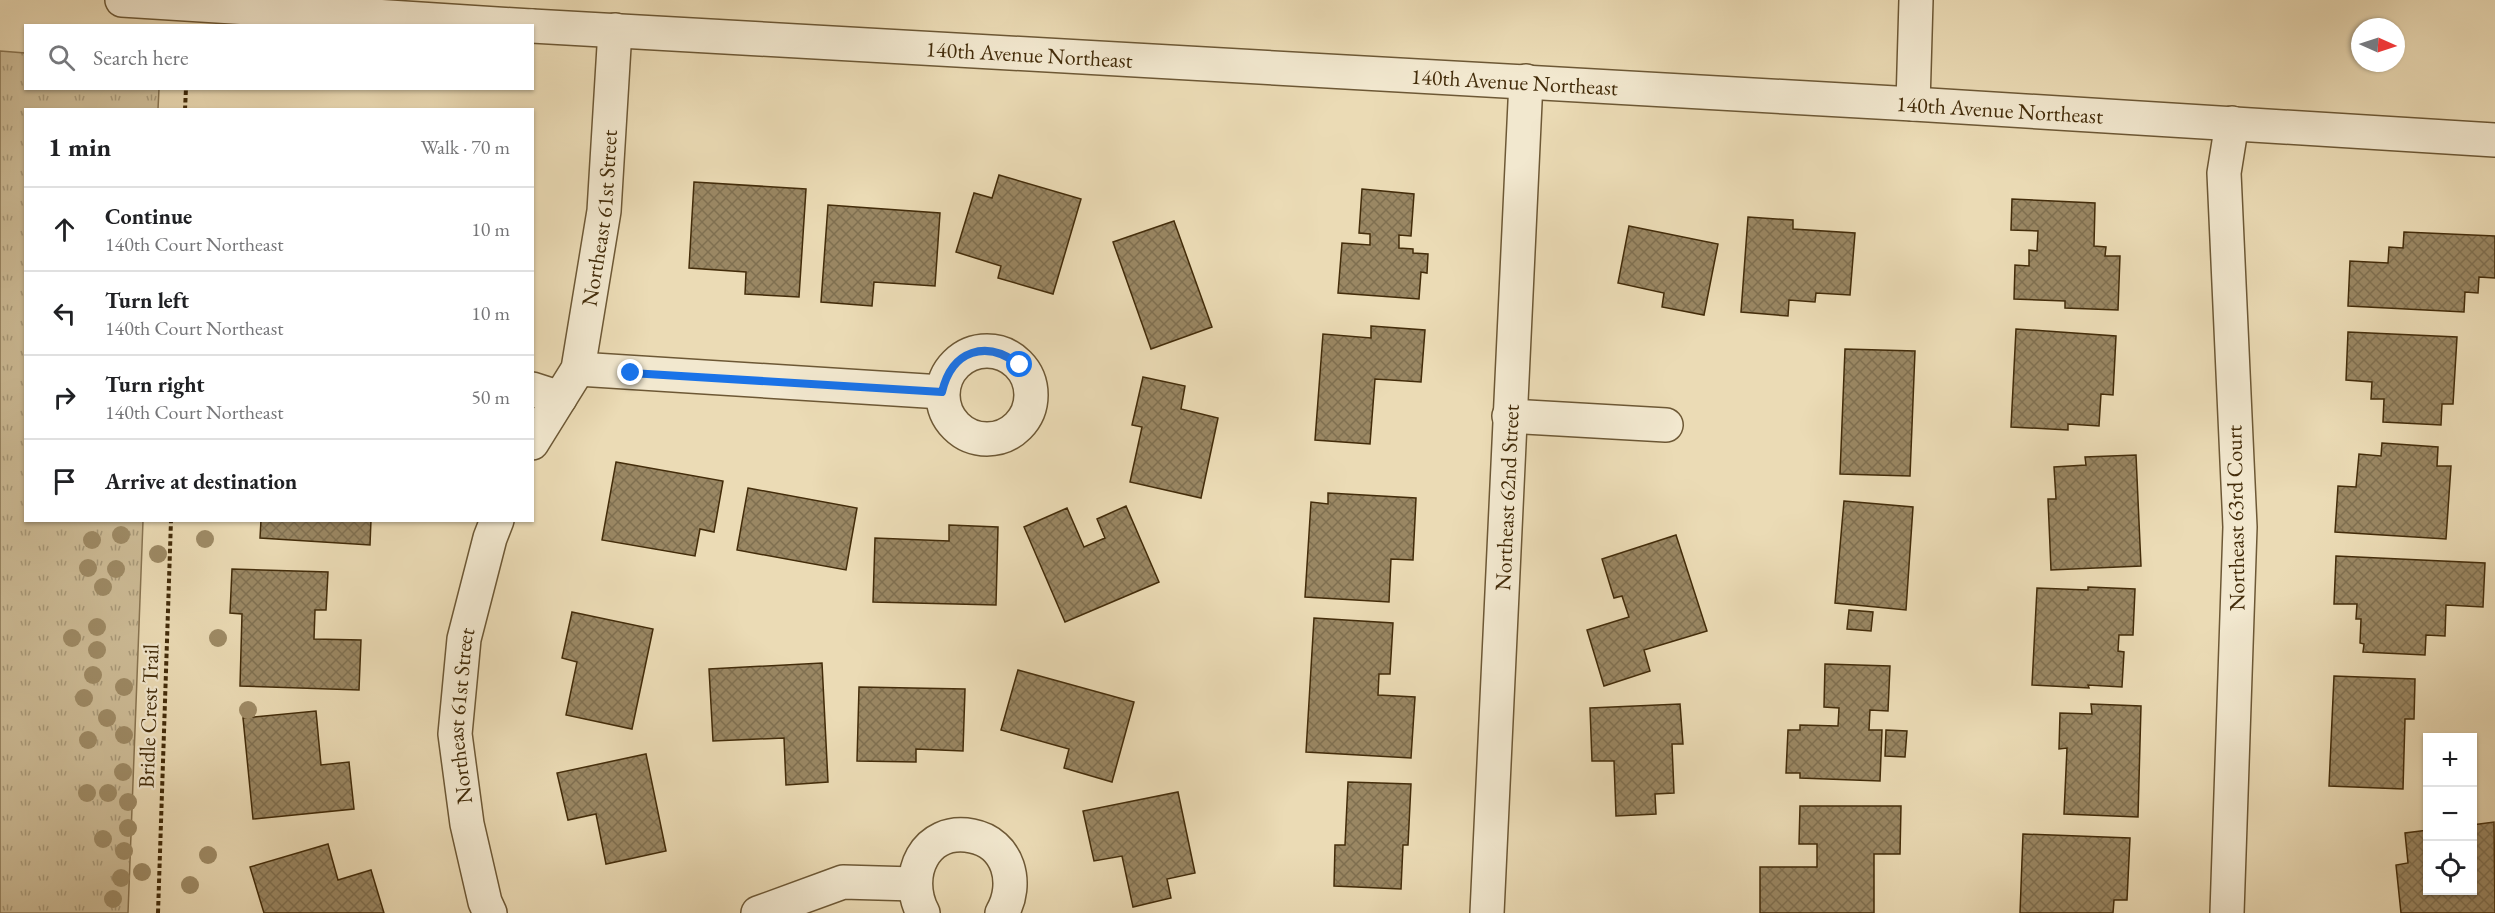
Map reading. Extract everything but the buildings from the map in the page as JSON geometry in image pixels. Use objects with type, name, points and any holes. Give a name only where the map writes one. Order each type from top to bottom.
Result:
[{"type":"street","name":"140th Avenue Northeast","points":[[122,0],[313,6],[510,24]]},
{"type":"street","points":[[1913,104],[1916,0]]},
{"type":"street","name":"140th Avenue Northeast","points":[[534,26],[1526,81],[2495,140]]},
{"type":"street","name":"Northeast 61st Street","points":[[534,436],[546,394],[578,369],[604,211],[615,30]]},
{"type":"street","name":"Northeast 62nd Street","points":[[1487,913],[1526,81]]},
{"type":"street","name":"Northeast 63rd Court","points":[[2227,913],[2240,527],[2224,173],[2232,123]]},
{"type":"street","points":[[578,369],[942,392]]},
{"type":"street","points":[[1509,416],[1666,425]]},
{"type":"street","name":"Northeast 61st Street","points":[[490,913],[485,902],[467,824],[454,734],[464,639],[496,522]]},
{"type":"street","points":[[758,913],[843,882],[918,898],[917,867],[925,852],[939,841],[955,836],[972,836],[988,843],[1001,854],[1009,868],[1011,885],[1008,902],[1002,913]]},
{"type":"path","points":[[186,90],[186,108]]},
{"type":"path","name":"Bridle Crest Trail","points":[[158,913],[171,522]]},
{"type":"green space","points":[[0,51],[24,53],[24,90],[159,90],[158,108],[24,108],[24,522],[143,522],[128,913],[0,913]]},
{"type":"route","points":[[631,373],[942,392],[946,375],[957,361],[972,353],[989,350],[1007,355],[1020,365]]}]
